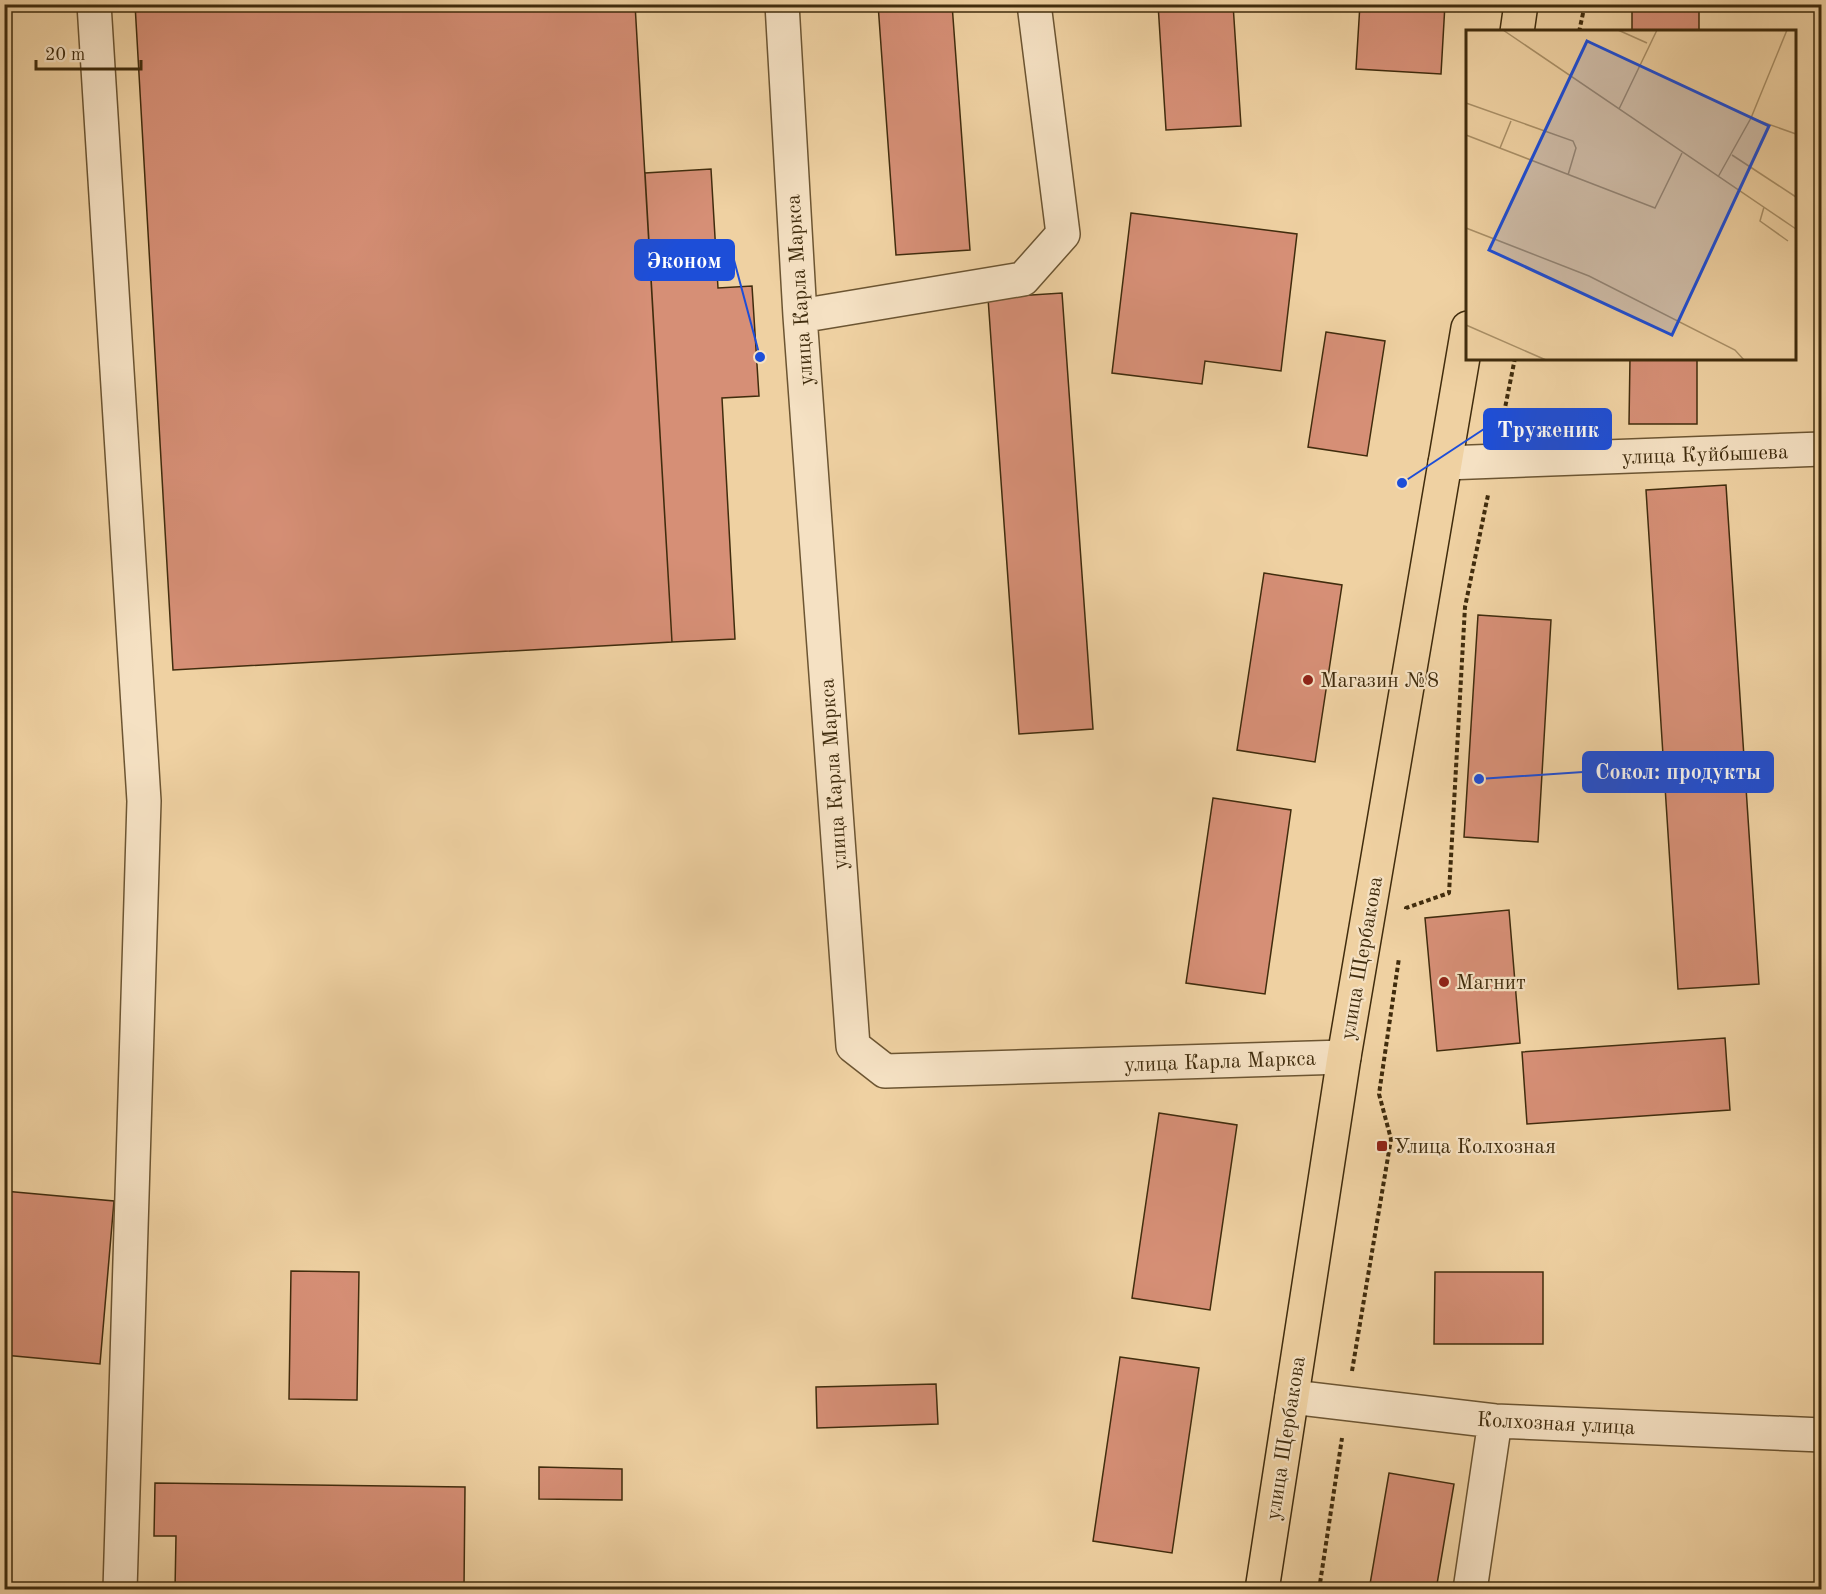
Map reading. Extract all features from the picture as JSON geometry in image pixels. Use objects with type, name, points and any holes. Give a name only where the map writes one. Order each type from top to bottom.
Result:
[{"type":"main road","points":[[1517,30],[1521,4]]},
{"type":"main road","name":"улица Щербакова","points":[[1262,1590],[1344,1057],[1466,334]]},
{"type":"street","points":[[94,4],[144,801],[120,1590]]},
{"type":"street","name":"улица Карла Маркса","points":[[782,4],[800,316],[853,1046],[885,1071],[1344,1057]]},
{"type":"street","points":[[800,316],[1023,279],[1063,234],[1034,4]]},
{"type":"street","name":"улица Куйбышева","points":[[1445,463],[1494,463],[1821,449]]},
{"type":"street","name":"Колхозная улица","points":[[1292,1397],[1495,1421],[1821,1435]]},
{"type":"street","points":[[1470,1590],[1495,1421]]},
{"type":"path","points":[[1579,30],[1585,4]]},
{"type":"path","points":[[1404,919],[1406,908],[1449,894],[1465,607],[1515,360]]},
{"type":"path","points":[[1319,1590],[1347,1403],[1391,1139],[1379,1094],[1399,954]]},
{"type":"building","points":[[135,4],[635,4],[672,642],[173,670]]},
{"type":"building","points":[[878,4],[952,4],[970,250],[896,255]]},
{"type":"building","points":[[1158,4],[1233,4],[1241,126],[1166,130]]},
{"type":"building","points":[[1360,4],[1445,4],[1441,74],[1356,69]]},
{"type":"building","points":[[1632,4],[1699,4],[1699,30],[1632,30]]},
{"type":"building","points":[[711,169],[718,288],[752,286],[759,396],[722,398],[735,639],[672,642],[645,173]]},
{"type":"building","points":[[1131,213],[1297,234],[1281,371],[1205,361],[1202,384],[1112,373]]},
{"type":"building","points":[[1062,293],[1093,729],[1019,734],[988,298]]},
{"type":"building","points":[[1326,332],[1385,341],[1367,456],[1308,447]]},
{"type":"building","points":[[1630,360],[1697,360],[1697,424],[1629,424]]},
{"type":"building","points":[[1726,485],[1759,984],[1678,989],[1646,490]]},
{"type":"building","points":[[1264,573],[1342,585],[1315,762],[1237,750]]},
{"type":"building","points":[[1478,615],[1551,620],[1538,842],[1464,837]]},
{"type":"building","points":[[1213,798],[1291,810],[1265,994],[1186,983]]},
{"type":"building","points":[[1509,910],[1520,1043],[1437,1051],[1425,918]]},
{"type":"building","points":[[1725,1038],[1730,1110],[1527,1124],[1522,1052]]},
{"type":"building","points":[[1159,1113],[1237,1125],[1210,1310],[1132,1298]]},
{"type":"building","points":[[4,1191],[114,1201],[100,1364],[4,1355]]},
{"type":"building","points":[[291,1271],[359,1272],[357,1400],[289,1399]]},
{"type":"building","points":[[1435,1272],[1543,1272],[1543,1344],[1434,1344]]},
{"type":"building","points":[[1120,1357],[1199,1368],[1172,1553],[1093,1541]]},
{"type":"building","points":[[936,1384],[938,1424],[817,1428],[816,1387]]},
{"type":"building","points":[[539,1467],[622,1469],[622,1500],[539,1499]]},
{"type":"building","points":[[1389,1473],[1454,1484],[1436,1590],[1369,1590]]},
{"type":"building","points":[[155,1483],[465,1487],[464,1588],[175,1590],[176,1536],[154,1536]]},
{"type":"place","name":"Эконом","points":[[760,357]]},
{"type":"place","name":"Труженик","points":[[1402,483]]},
{"type":"place","name":"Магазин №8","points":[[1308,680]]},
{"type":"place","name":"Сокол: продукты","points":[[1479,779]]},
{"type":"place","name":"Магнит","points":[[1444,982]]},
{"type":"place","name":"Улица Колхозная","points":[[1382,1146]]}]
